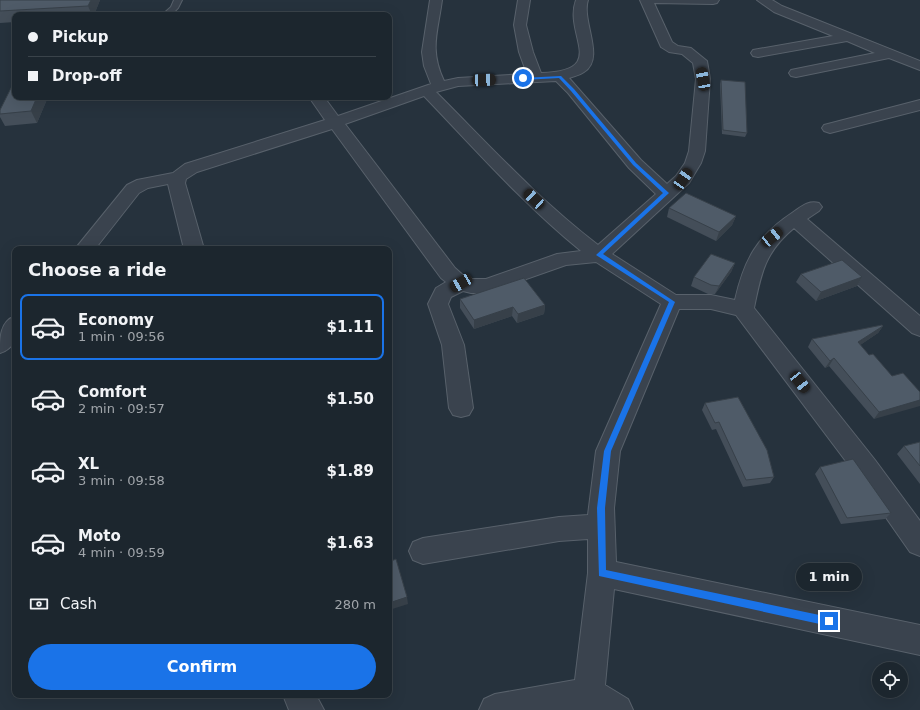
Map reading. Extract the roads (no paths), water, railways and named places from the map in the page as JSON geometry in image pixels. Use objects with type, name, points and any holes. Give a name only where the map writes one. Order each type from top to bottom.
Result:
[{"type":"street","points":[[436,0],[435,12],[430,27],[429,60],[433,89],[524,190],[563,227],[599,255],[672,302],[711,302],[743,309],[866,468],[920,543]]},
{"type":"street","points":[[524,0],[520,13],[520,25],[526,52],[536,78]]},
{"type":"street","points":[[88,246],[133,189],[143,184],[178,177],[191,168],[458,82],[560,77],[580,69],[586,56],[586,44],[580,3],[582,0]]},
{"type":"street","points":[[318,100],[448,273],[461,283],[471,286],[487,286],[564,260],[599,255],[683,179],[693,163],[697,151],[703,79],[700,61],[693,54],[674,49],[666,44],[646,0]]},
{"type":"street","points":[[656,0],[713,0]]},
{"type":"street","points":[[764,0],[778,9],[920,66]]},
{"type":"street","points":[[758,53],[848,37]]},
{"type":"street","points":[[796,73],[891,54]]},
{"type":"street","points":[[560,77],[573,90],[635,164],[666,193]]},
{"type":"street","points":[[830,128],[920,104]]},
{"type":"street","points":[[178,177],[176,183],[193,246]]},
{"type":"street","points":[[743,309],[748,284],[758,256],[772,237],[794,219],[813,207]]},
{"type":"street","points":[[794,219],[920,328]]},
{"type":"street","points":[[461,283],[443,293],[438,304],[444,326],[453,345],[461,408]]},
{"type":"street","points":[[588,693],[602,573],[601,508],[608,451],[672,302]]},
{"type":"street","points":[[423,551],[559,529],[602,526]]},
{"type":"street","points":[[602,573],[920,640]]},
{"type":"street","points":[[495,710],[588,693],[617,710]]},
{"type":"street","points":[[300,698],[308,710]]},
{"type":"lane","points":[[170,12],[177,5],[178,0]]}]
